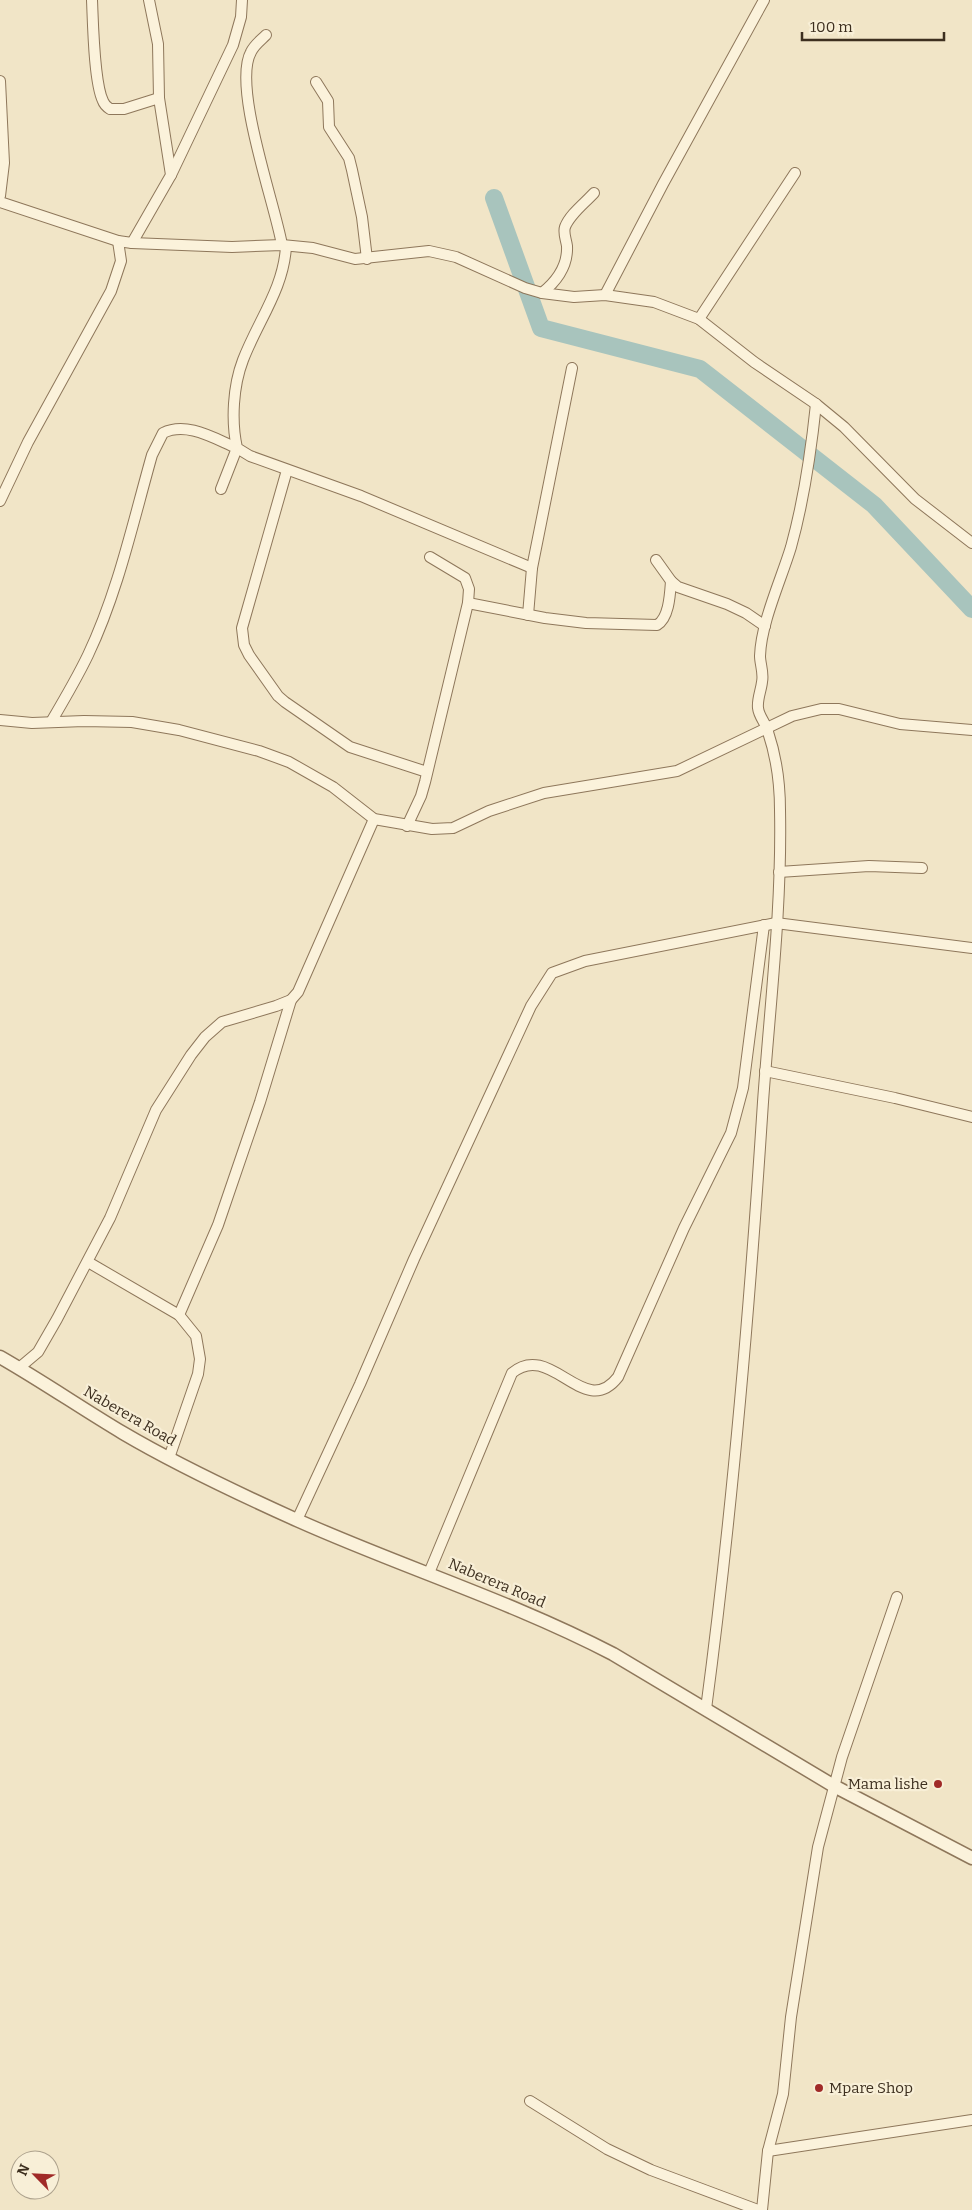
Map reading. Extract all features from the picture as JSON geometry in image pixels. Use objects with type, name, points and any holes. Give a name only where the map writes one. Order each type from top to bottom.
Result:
[{"type":"street","points":[[92,0],[98,82],[105,105],[110,109],[124,110],[159,98]]},
{"type":"street","points":[[149,0],[159,55],[159,98],[171,176]]},
{"type":"street","points":[[132,243],[171,176],[233,45],[241,17],[242,0]]},
{"type":"street","points":[[605,296],[663,184],[764,0]]},
{"type":"street","points":[[221,490],[237,448],[234,412],[237,380],[242,362],[279,283],[285,263],[284,246],[256,142],[247,90],[248,58],[256,45],[266,36]]},
{"type":"street","points":[[0,81],[4,163],[0,196]]},
{"type":"street","points":[[316,82],[328,101],[330,127],[350,164],[362,217],[367,259]]},
{"type":"street","points":[[699,319],[796,173]]},
{"type":"street","points":[[542,293],[556,281],[561,273],[567,248],[564,229],[568,222],[594,194]]},
{"type":"street","points":[[0,202],[118,241],[232,247],[284,246],[313,248],[345,257],[367,259],[429,251],[444,253],[525,288],[542,293],[566,297],[605,296],[654,302],[699,319],[754,362],[816,404],[844,426],[915,499],[972,543]]},
{"type":"street","points":[[0,502],[28,442],[111,291],[121,261],[118,241]]},
{"type":"street","points":[[528,615],[532,568],[572,368]]},
{"type":"street","points":[[706,1709],[716,1635],[751,1290],[776,956],[780,808],[776,766],[768,728],[761,718],[757,702],[763,678],[760,657],[766,626],[792,545],[802,502],[816,404]]},
{"type":"street","points":[[52,722],[88,655],[101,624],[111,598],[152,455],[160,437],[168,431],[190,430],[209,435],[250,456],[360,496],[532,568]]},
{"type":"street","points":[[287,470],[242,628],[244,645],[278,696],[331,735],[357,750],[427,772]]},
{"type":"street","points":[[407,826],[421,796],[468,603],[469,589],[465,578],[430,557]]},
{"type":"street","points":[[656,560],[670,581],[678,587],[727,604],[766,626]]},
{"type":"street","points":[[468,603],[528,615],[586,623],[656,625],[664,618],[668,604],[670,581]]},
{"type":"street","points":[[0,720],[16,722],[84,721],[146,724],[179,730],[258,751],[289,762],[316,776],[374,819],[432,829],[453,828],[489,811],[544,793],[677,771],[798,715],[821,710],[839,709],[900,724],[972,730]]},
{"type":"street","points":[[179,1316],[218,1224],[260,1102],[291,1000],[298,992],[305,978],[374,819]]},
{"type":"street","points":[[779,872],[870,866],[922,868]]},
{"type":"street","points":[[296,1520],[360,1384],[414,1259],[530,1006],[552,973],[585,961],[776,923],[972,948]]},
{"type":"street","points":[[429,1573],[512,1374],[521,1366],[538,1365],[594,1391],[602,1391],[611,1386],[618,1378],[676,1246],[731,1133],[738,1112],[743,1088],[764,925]]},
{"type":"street","points":[[19,1368],[34,1357],[41,1347],[110,1218],[156,1110],[205,1037],[222,1022],[291,1000]]},
{"type":"street","points":[[766,1071],[895,1098],[972,1117]]},
{"type":"street","points":[[88,1262],[179,1316],[196,1336],[200,1359],[190,1402],[169,1458]]},
{"type":"street","name":"Naberera Road","points":[[0,1357],[124,1434],[296,1520],[373,1553],[429,1573],[578,1636],[613,1654],[834,1786],[972,1858]]},
{"type":"street","points":[[530,2101],[607,2149],[650,2170],[760,2210],[768,2151],[783,2094],[791,2017],[818,1847],[834,1786],[858,1710],[897,1597]]},
{"type":"street","points":[[768,2151],[972,2120]]},
{"type":"waterway","points":[[494,198],[541,328],[700,369],[874,505],[972,609]]},
{"type":"place","name":"Mama lishe","points":[[938,1784]]},
{"type":"place","name":"Mpare Shop","points":[[819,2088]]}]
